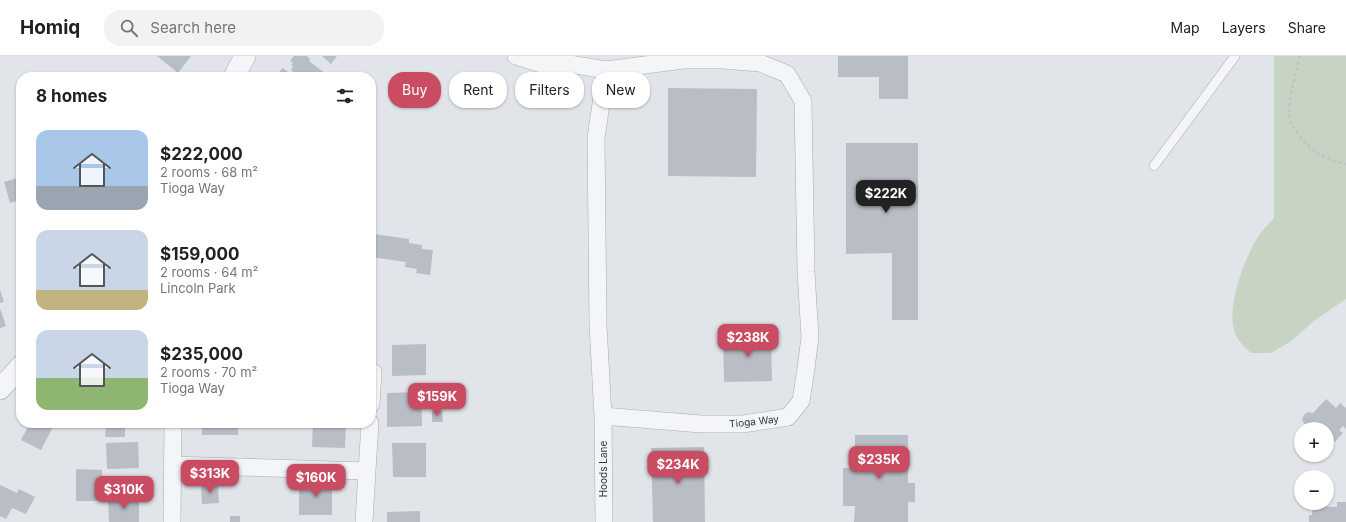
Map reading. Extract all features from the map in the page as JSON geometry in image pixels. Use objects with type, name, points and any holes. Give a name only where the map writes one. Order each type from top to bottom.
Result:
[{"type":"street","points":[[237,72],[245,56]]},
{"type":"street","name":"Tioga Way","points":[[516,56],[541,64],[570,64],[606,70],[683,60],[723,60],[760,63],[787,74],[803,101],[806,272],[810,337],[801,401],[788,417],[743,424],[701,424],[603,416]]},
{"type":"street","points":[[603,416],[598,325],[596,138],[606,70]]},
{"type":"street","points":[[0,389],[16,371]]},
{"type":"street","name":"Hoods Lane","points":[[603,416],[604,522]]},
{"type":"street","points":[[172,522],[173,428]]},
{"type":"street","points":[[364,522],[370,428]]},
{"type":"street","points":[[172,465],[367,471]]},
{"type":"lane","points":[[1154,166],[1235,56]]},
{"type":"path","points":[[1300,56],[1289,110],[1292,123],[1300,135],[1316,153],[1336,163],[1346,164]]},
{"type":"green space","points":[[1274,56],[1346,56],[1346,299],[1315,320],[1290,342],[1271,353],[1251,353],[1238,339],[1234,329],[1232,316],[1241,273],[1252,247],[1260,234],[1274,218]]},
{"type":"building","points":[[157,56],[191,56],[179,72]]},
{"type":"building","points":[[294,56],[307,56],[310,59],[309,61],[323,72],[293,72],[291,70],[293,67],[291,65],[293,63],[290,61]]},
{"type":"building","points":[[322,56],[337,56],[331,64]]},
{"type":"building","points":[[838,56],[908,56],[908,99],[879,99],[879,77],[838,77]]},
{"type":"building","points":[[282,68],[288,72],[280,72]]},
{"type":"building","points":[[668,88],[757,89],[756,177],[668,176]]},
{"type":"building","points":[[846,143],[918,143],[918,320],[892,320],[892,253],[846,254]]},
{"type":"building","points":[[16,178],[16,201],[10,203],[4,182]]},
{"type":"building","points":[[376,234],[409,239],[409,243],[422,245],[422,249],[433,250],[430,275],[416,273],[417,269],[405,267],[406,262],[376,258]]},
{"type":"building","points":[[0,290],[4,302],[0,303]]},
{"type":"building","points":[[0,308],[6,326],[0,328]]},
{"type":"building","points":[[771,334],[772,381],[724,382],[723,335]]},
{"type":"building","points":[[426,344],[426,375],[392,376],[392,345]]},
{"type":"building","points":[[421,392],[422,426],[387,427],[387,393]]},
{"type":"building","points":[[1326,399],[1336,408],[1340,403],[1346,408],[1346,429],[1343,426],[1339,430],[1343,433],[1335,442],[1334,422],[1303,422],[1302,420],[1304,415],[1308,412],[1313,413]]},
{"type":"building","points":[[432,411],[442,411],[443,422],[432,422]]},
{"type":"building","points":[[27,428],[52,428],[41,450],[21,440]]},
{"type":"building","points":[[106,428],[125,428],[125,437],[105,437]]},
{"type":"building","points":[[202,428],[238,428],[238,435],[202,435]]},
{"type":"building","points":[[313,428],[346,428],[345,448],[312,447]]},
{"type":"building","points":[[855,435],[908,435],[908,483],[915,483],[915,502],[908,502],[908,522],[854,522],[855,506],[843,506],[843,468],[855,468]]},
{"type":"building","points":[[138,442],[139,468],[107,469],[106,443]]},
{"type":"building","points":[[392,443],[426,443],[426,477],[393,477]]},
{"type":"building","points":[[704,447],[705,522],[653,522],[651,448]]},
{"type":"building","points":[[76,469],[102,470],[102,501],[76,501]]},
{"type":"building","points":[[299,481],[332,481],[332,515],[299,515]]},
{"type":"building","points":[[0,485],[17,493],[19,489],[35,497],[26,514],[12,508],[6,519],[0,516]]},
{"type":"building","points":[[218,485],[219,503],[202,504],[201,486]]},
{"type":"building","points":[[139,497],[139,522],[109,522],[108,498]]},
{"type":"building","points":[[1337,502],[1346,502],[1346,522],[1309,522],[1309,515],[1312,515],[1313,510],[1334,510],[1334,507],[1337,507]]},
{"type":"building","points":[[420,511],[420,522],[387,522],[387,512]]},
{"type":"building","points":[[230,516],[240,516],[240,522],[230,522]]}]
